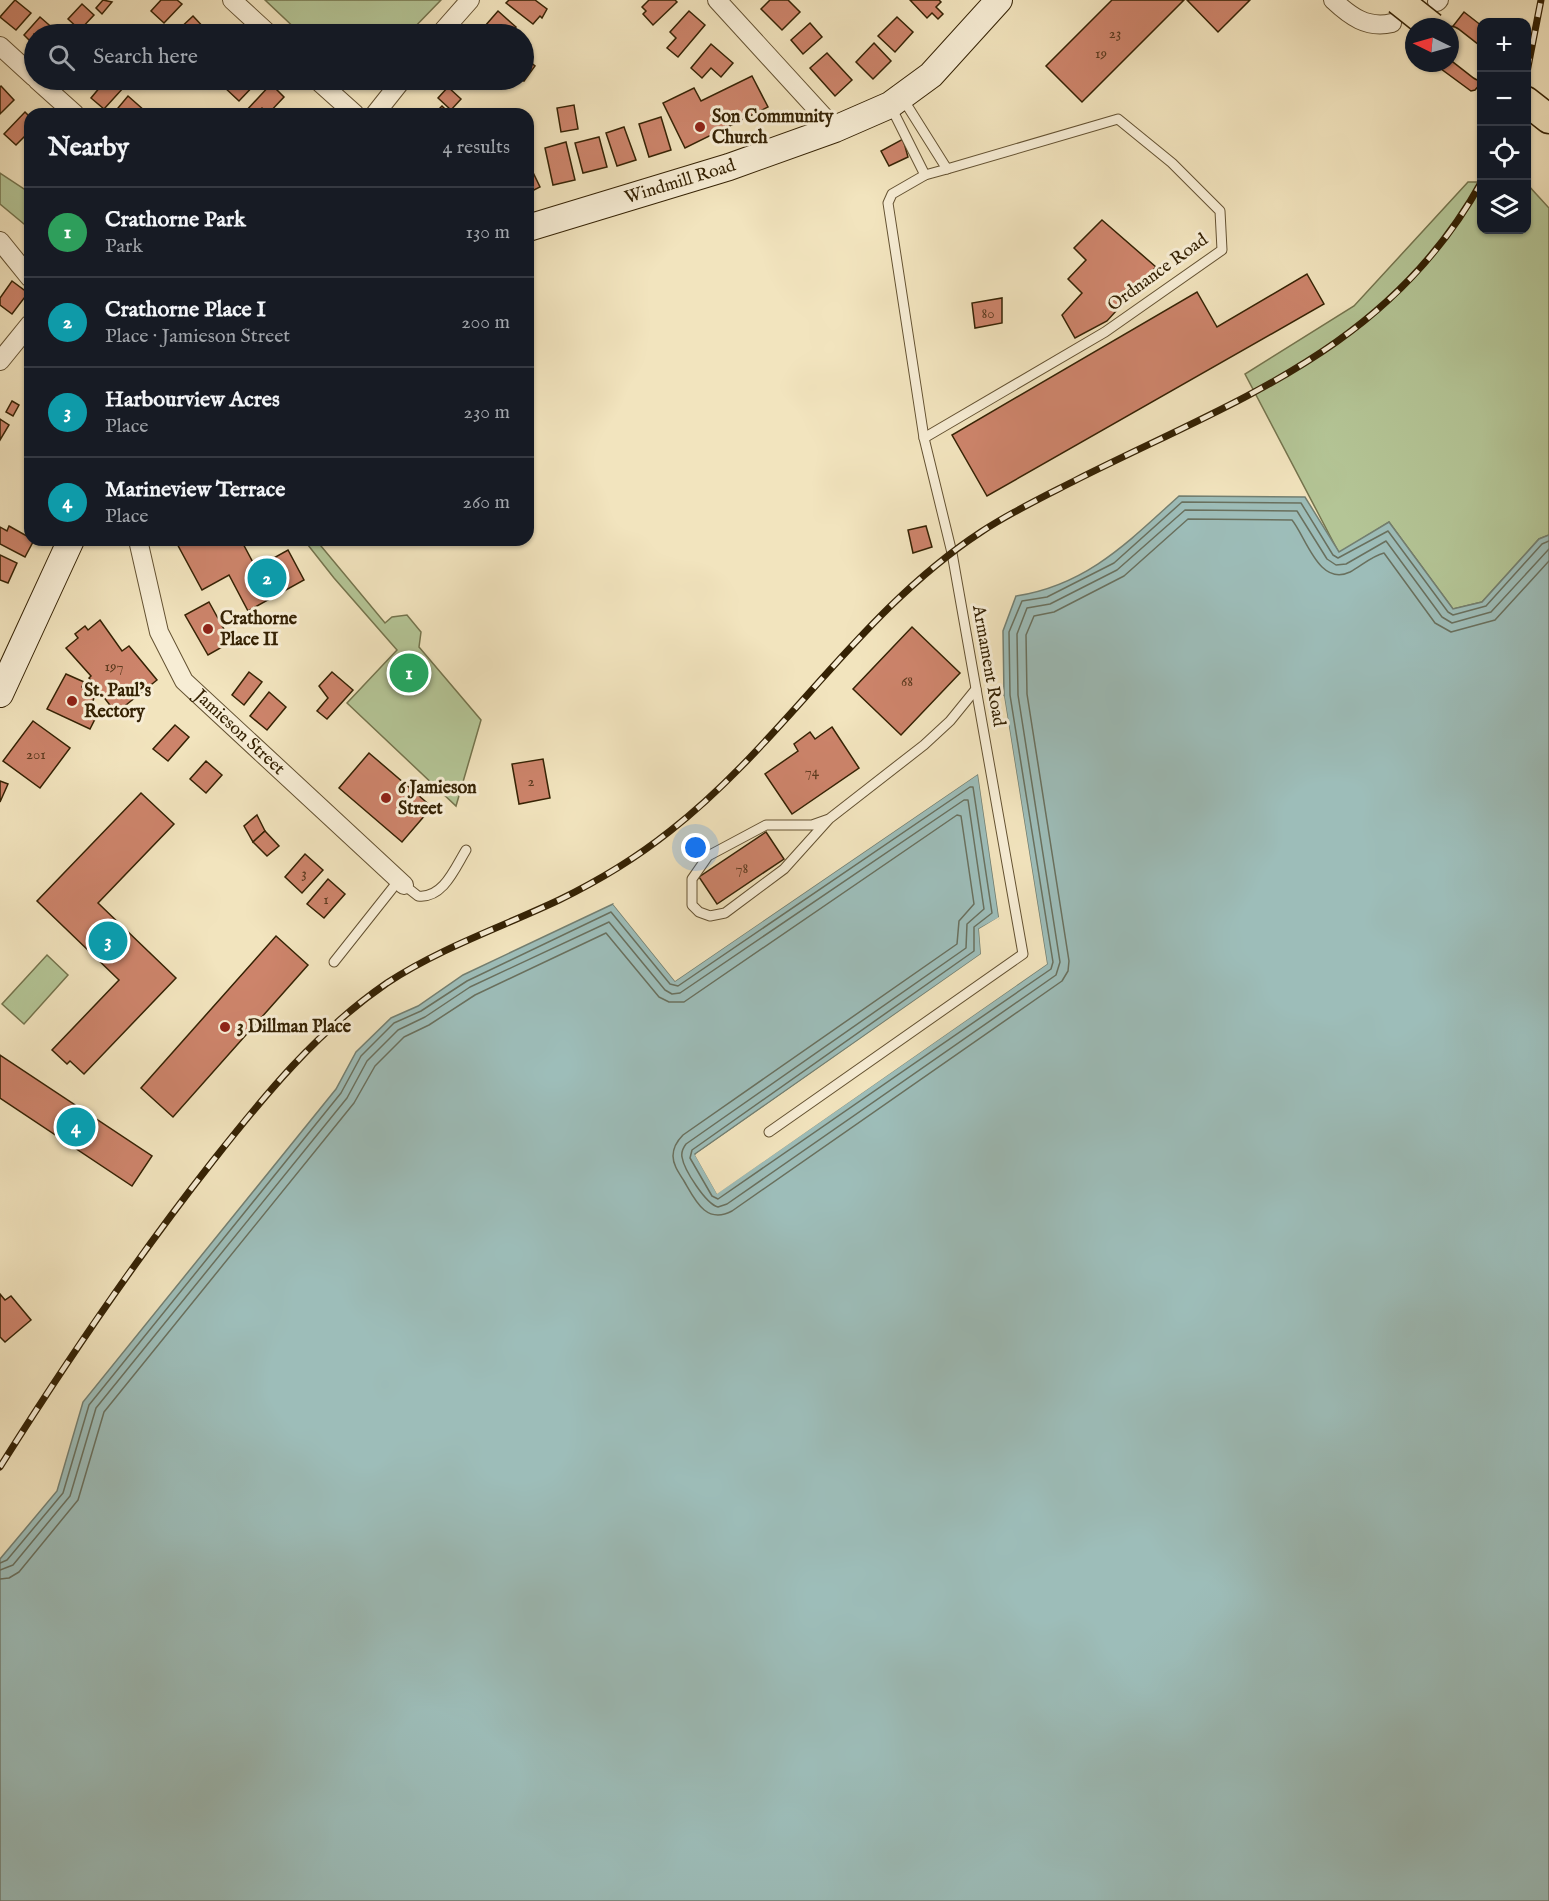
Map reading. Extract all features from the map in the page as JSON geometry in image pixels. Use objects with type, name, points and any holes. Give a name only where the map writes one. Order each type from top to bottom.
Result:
[{"type":"main road","name":"Windmill Road","points":[[534,226],[729,167],[835,129],[896,101],[931,75],[999,0]]},
{"type":"main road","points":[[1395,12],[1436,10]]},
{"type":"main road","points":[[1459,48],[1477,62]]},
{"type":"main road","points":[[1531,104],[1549,118]]},
{"type":"main road","points":[[0,694],[68,546]]},
{"type":"street","points":[[232,0],[258,24]]},
{"type":"street","points":[[449,24],[470,0]]},
{"type":"street","points":[[717,0],[835,129]]},
{"type":"street","points":[[1333,0],[1360,21],[1374,25],[1395,12]]},
{"type":"street","points":[[0,46],[24,67]]},
{"type":"street","points":[[49,90],[68,108]]},
{"type":"street","points":[[329,90],[348,108]]},
{"type":"street","points":[[380,108],[394,90]]},
{"type":"street","points":[[0,241],[24,271]]},
{"type":"street","points":[[0,360],[24,331]]},
{"type":"street","name":"Jamieson Street","points":[[139,546],[159,632],[184,681],[401,882]]},
{"type":"lane","points":[[896,101],[947,169]]},
{"type":"lane","points":[[896,101],[925,175]]},
{"type":"lane","name":"Ordnance Road","points":[[924,438],[1105,332],[1222,250],[1220,211],[1172,163],[1118,119],[925,175]]},
{"type":"lane","name":"Armament Road","points":[[769,1132],[1023,954],[952,553],[924,438],[888,203],[892,194],[925,175]]},
{"type":"lane","points":[[829,819],[812,825],[766,825],[708,856],[692,879],[692,905],[699,912],[710,916],[725,913],[784,870],[829,819],[924,745],[950,721],[976,689]]},
{"type":"lane","points":[[334,962],[401,882],[418,896],[429,896],[446,884],[466,850]]},
{"type":"green space","points":[[265,0],[441,0],[418,24],[290,24]]},
{"type":"green space","points":[[0,173],[24,189],[24,224],[0,204]]},
{"type":"green space","points":[[1468,182],[1477,182],[1477,234],[1531,234],[1531,188],[1549,208],[1549,535],[1539,539],[1482,602],[1453,609],[1389,522],[1339,553],[1245,374],[1354,306]]},
{"type":"green space","points":[[309,546],[321,546],[385,623],[392,617],[407,615],[421,632],[419,647],[481,720],[456,806],[347,703],[397,650]]},
{"type":"green space","points":[[47,955],[68,975],[24,1024],[2,1004]]},
{"type":"water","points":[[1179,496],[1305,497],[1339,552],[1389,522],[1453,609],[1482,602],[1539,539],[1549,535],[1549,1901],[0,1901],[0,1559],[57,1491],[83,1402],[336,1089],[356,1052],[391,1018],[418,1006],[463,975],[613,904],[675,981],[978,774],[999,918],[979,929],[981,954],[695,1154],[717,1193],[1047,964],[1004,696],[1003,631],[1016,596],[1064,582],[1085,572],[1124,545]]},
{"type":"pier","points":[[1004,696],[1047,964],[717,1194],[695,1155],[981,954],[979,929],[999,917],[978,774],[675,981],[613,904],[616,903],[676,977],[976,771],[981,773],[1002,917],[982,931],[983,956],[699,1155],[718,1189],[1044,963],[1003,717],[1001,697]]},
{"type":"building","points":[[15,0],[31,13],[16,30],[0,17]]},
{"type":"building","points":[[103,0],[112,2],[102,14],[96,8]]},
{"type":"building","points":[[161,0],[177,0],[182,4],[164,23],[151,11]]},
{"type":"building","points":[[509,0],[535,0],[547,9],[542,18],[540,16],[533,24],[506,3]]},
{"type":"building","points":[[649,0],[675,0],[677,2],[653,25],[643,14],[646,11],[642,7]]},
{"type":"building","points":[[770,0],[788,0],[800,12],[782,30],[761,9]]},
{"type":"building","points":[[910,0],[939,0],[941,2],[936,7],[943,14],[938,19],[932,13],[927,18]]},
{"type":"building","points":[[1112,0],[1184,0],[1082,102],[1046,66]]},
{"type":"building","points":[[1187,0],[1250,0],[1218,32]]},
{"type":"building","points":[[82,4],[94,15],[86,24],[73,24],[68,19]]},
{"type":"building","points":[[498,11],[513,24],[487,24]]},
{"type":"building","points":[[689,11],[705,25],[678,57],[667,48],[676,38],[670,32]]},
{"type":"building","points":[[1464,12],[1477,22],[1477,88],[1471,91],[1445,72],[1459,72],[1459,18]]},
{"type":"building","points":[[193,16],[200,24],[185,24]]},
{"type":"building","points":[[40,17],[48,24],[34,24]]},
{"type":"building","points":[[897,17],[913,32],[895,52],[878,36]]},
{"type":"building","points":[[810,23],[822,37],[803,54],[791,40]]},
{"type":"building","points":[[874,43],[891,61],[873,79],[856,62]]},
{"type":"building","points":[[711,44],[733,63],[721,77],[711,68],[702,78],[691,68]]},
{"type":"building","points":[[827,53],[852,80],[835,96],[810,68]]},
{"type":"building","name":"Son Community Church","points":[[752,76],[768,107],[685,148],[663,103],[694,88],[701,101]]},
{"type":"building","points":[[0,87],[14,100],[0,114]]},
{"type":"building","points":[[98,90],[121,90],[105,108],[91,98]]},
{"type":"building","points":[[227,90],[249,90],[239,101]]},
{"type":"building","points":[[265,90],[277,90],[284,97],[274,108],[249,108]]},
{"type":"building","points":[[445,90],[451,90],[461,99],[453,108],[449,108],[438,98]]},
{"type":"building","points":[[128,96],[142,108],[118,108]]},
{"type":"building","points":[[574,105],[578,129],[561,132],[557,108]]},
{"type":"building","points":[[24,113],[24,137],[16,145],[4,134]]},
{"type":"building","points":[[661,117],[671,150],[649,157],[639,124]]},
{"type":"building","points":[[624,127],[636,160],[617,166],[606,133]]},
{"type":"building","points":[[599,137],[607,167],[583,173],[575,143]]},
{"type":"building","points":[[903,139],[908,157],[889,166],[881,151]]},
{"type":"building","points":[[566,142],[575,180],[553,185],[545,148]]},
{"type":"building","points":[[534,174],[540,187],[534,190]]},
{"type":"building","points":[[1102,220],[1156,267],[1107,321],[1075,338],[1062,315],[1082,293],[1068,279],[1086,260],[1074,248]]},
{"type":"building","points":[[1307,274],[1324,304],[987,496],[952,435],[1197,292],[1217,327]]},
{"type":"building","points":[[12,281],[24,290],[24,298],[12,314],[0,305],[0,298]]},
{"type":"building","points":[[1002,298],[1002,323],[975,328],[972,303]]},
{"type":"building","points":[[12,401],[19,405],[13,416],[6,412]]},
{"type":"building","points":[[0,419],[9,425],[0,440]]},
{"type":"building","points":[[9,526],[24,534],[24,546],[31,546],[25,557],[0,544],[0,527],[7,531]]},
{"type":"building","points":[[926,526],[932,547],[913,553],[908,530]]},
{"type":"building","points":[[178,546],[244,546],[256,568],[288,550],[304,580],[248,611],[229,575],[202,590]]},
{"type":"building","points":[[0,555],[17,563],[8,583],[0,580]]},
{"type":"building","name":"Crathorne Place II","points":[[209,602],[231,642],[208,655],[185,615]]},
{"type":"building","points":[[100,620],[122,651],[129,646],[157,680],[116,713],[89,678],[91,676],[66,648],[78,638],[75,634],[85,626],[88,630]]},
{"type":"building","points":[[912,627],[960,673],[901,735],[853,689]]},
{"type":"building","points":[[249,672],[262,682],[244,705],[232,695]]},
{"type":"building","points":[[332,672],[353,690],[327,719],[317,711],[328,698],[319,686]]},
{"type":"building","name":"St. Paul’s Rectory","points":[[66,674],[84,682],[82,687],[96,694],[87,713],[96,717],[90,729],[47,709]]},
{"type":"building","points":[[269,692],[286,707],[267,730],[250,716]]},
{"type":"building","points":[[33,721],[70,748],[40,788],[3,761]]},
{"type":"building","points":[[175,725],[189,737],[168,761],[153,749]]},
{"type":"building","points":[[832,727],[859,768],[792,814],[765,774],[798,751],[794,744],[810,732],[815,739]]},
{"type":"building","name":"6 Jamieson Street","points":[[369,753],[432,807],[402,842],[339,788]]},
{"type":"building","points":[[543,759],[550,798],[519,804],[512,764]]},
{"type":"building","points":[[206,761],[222,775],[206,793],[190,779]]},
{"type":"building","points":[[0,781],[8,784],[0,802]]},
{"type":"building","points":[[141,793],[174,824],[98,903],[176,978],[84,1074],[70,1061],[67,1064],[52,1050],[119,980],[37,901]]},
{"type":"building","points":[[257,815],[265,831],[253,842],[244,826]]},
{"type":"building","points":[[265,831],[279,846],[267,856],[253,842]]},
{"type":"building","points":[[766,832],[784,859],[717,904],[699,877]]},
{"type":"building","points":[[305,854],[323,870],[302,893],[285,877]]},
{"type":"building","points":[[328,879],[345,894],[324,918],[307,904]]},
{"type":"building","name":"3 Dillman Place","points":[[276,936],[308,965],[173,1117],[141,1088]]},
{"type":"building","points":[[0,1055],[152,1156],[132,1186],[0,1098]]},
{"type":"building","points":[[0,1294],[5,1300],[11,1296],[31,1320],[5,1342],[0,1337]]},
{"type":"railway","points":[[1531,51],[1541,0]]},
{"type":"railway","points":[[0,1467],[102,1312],[183,1199],[272,1089],[337,1022],[407,970],[450,948],[574,893],[657,841],[711,796],[859,639],[937,564],[981,532],[1028,504],[1251,394],[1305,363],[1356,328],[1402,287],[1445,238],[1477,189]]},
{"type":"place","name":"Son Community Church","points":[[700,127]]},
{"type":"place","name":"Crathorne Place I","points":[[267,578]]},
{"type":"place","name":"Crathorne Place II","points":[[208,629]]},
{"type":"place","name":"Crathorne Park","points":[[409,673]]},
{"type":"place","name":"St. Paul’s Rectory","points":[[72,701]]},
{"type":"place","name":"6 Jamieson Street","points":[[386,798]]},
{"type":"place","name":"Harbourview Acres","points":[[108,941]]},
{"type":"place","name":"3 Dillman Place","points":[[225,1027]]},
{"type":"place","name":"Marineview Terrace","points":[[76,1127]]}]
